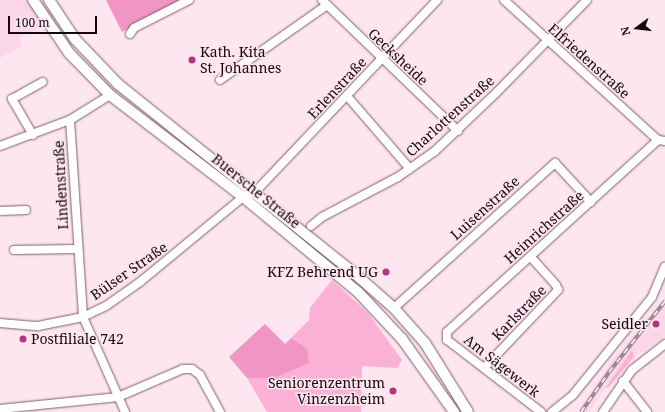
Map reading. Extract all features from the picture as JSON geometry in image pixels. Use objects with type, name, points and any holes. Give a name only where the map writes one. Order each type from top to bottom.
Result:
[{"type":"main road","name":"Buersche Straße","points":[[33,0],[69,53],[110,95],[244,197],[331,268],[366,299],[420,363],[454,412]]},
{"type":"main road","name":"Buersche Straße","points":[[49,0],[75,39],[118,84],[255,192],[394,308],[426,343],[468,412]]},
{"type":"street","points":[[130,34],[134,28],[189,0]]},
{"type":"street","name":"Erlenstraße","points":[[255,192],[437,0]]},
{"type":"street","name":"Elfriedenstraße","points":[[504,0],[661,141]]},
{"type":"street","name":"Charlottenstraße","points":[[311,226],[322,217],[410,169],[458,131],[587,0]]},
{"type":"street","points":[[220,80],[325,3]]},
{"type":"street","name":"Gecksheide","points":[[325,3],[381,60],[458,131]]},
{"type":"street","points":[[33,135],[12,99],[43,82]]},
{"type":"street","points":[[0,146],[70,120],[110,95]]},
{"type":"street","points":[[347,96],[410,169]]},
{"type":"street","name":"Lindenstraße","points":[[70,120],[83,317],[125,412]]},
{"type":"street","name":"Heinrichstraße","points":[[447,340],[447,332],[661,141]]},
{"type":"street","name":"Luisenstraße","points":[[394,308],[555,163],[591,202]]},
{"type":"street","name":"Bülser Straße","points":[[0,323],[38,326],[83,317],[106,306],[140,282],[244,197],[255,192]]},
{"type":"street","points":[[0,211],[26,210]]},
{"type":"street","name":"Lindenstraße","points":[[14,250],[78,249]]},
{"type":"street","name":"Karlstraße","points":[[484,368],[558,290],[556,284],[531,256]]},
{"type":"street","points":[[552,412],[573,395],[652,296],[665,267]]},
{"type":"street","name":"Am Sägewerk","points":[[447,340],[541,412]]},
{"type":"street","points":[[603,412],[623,381],[640,362],[665,344]]},
{"type":"street","points":[[0,409],[118,397],[183,369],[192,369],[200,375],[220,412]]},
{"type":"street","points":[[623,381],[647,412]]},
{"type":"shaded area","points":[[0,0],[28,0],[43,26],[19,38],[22,46],[0,58]]},
{"type":"shaded area","points":[[106,0],[181,0],[122,32]]},
{"type":"shaded area","points":[[332,280],[368,313],[402,360],[397,368],[362,366],[361,412],[267,412],[247,378],[274,378],[307,348],[291,338],[309,320],[310,308]]},
{"type":"shaded area","points":[[665,297],[665,337],[634,357],[631,351],[589,412],[577,412],[613,359]]},
{"type":"shaded area","points":[[265,324],[285,344],[291,338],[307,348],[309,363],[274,378],[247,378],[229,357]]},
{"type":"shaded area","points":[[632,350],[634,357],[608,388],[606,387]]},
{"type":"railway","points":[[581,412],[609,372],[665,301]]},
{"type":"place","name":"Kath. Kita St. Johannes","points":[[192,60]]},
{"type":"place","name":"KFZ Behrend UG","points":[[386,272]]},
{"type":"place","name":"Seidler","points":[[656,324]]},
{"type":"place","name":"Postfiliale 742","points":[[23,339]]},
{"type":"place","name":"Seniorenzentrum Vinzenzheim","points":[[393,391]]}]
